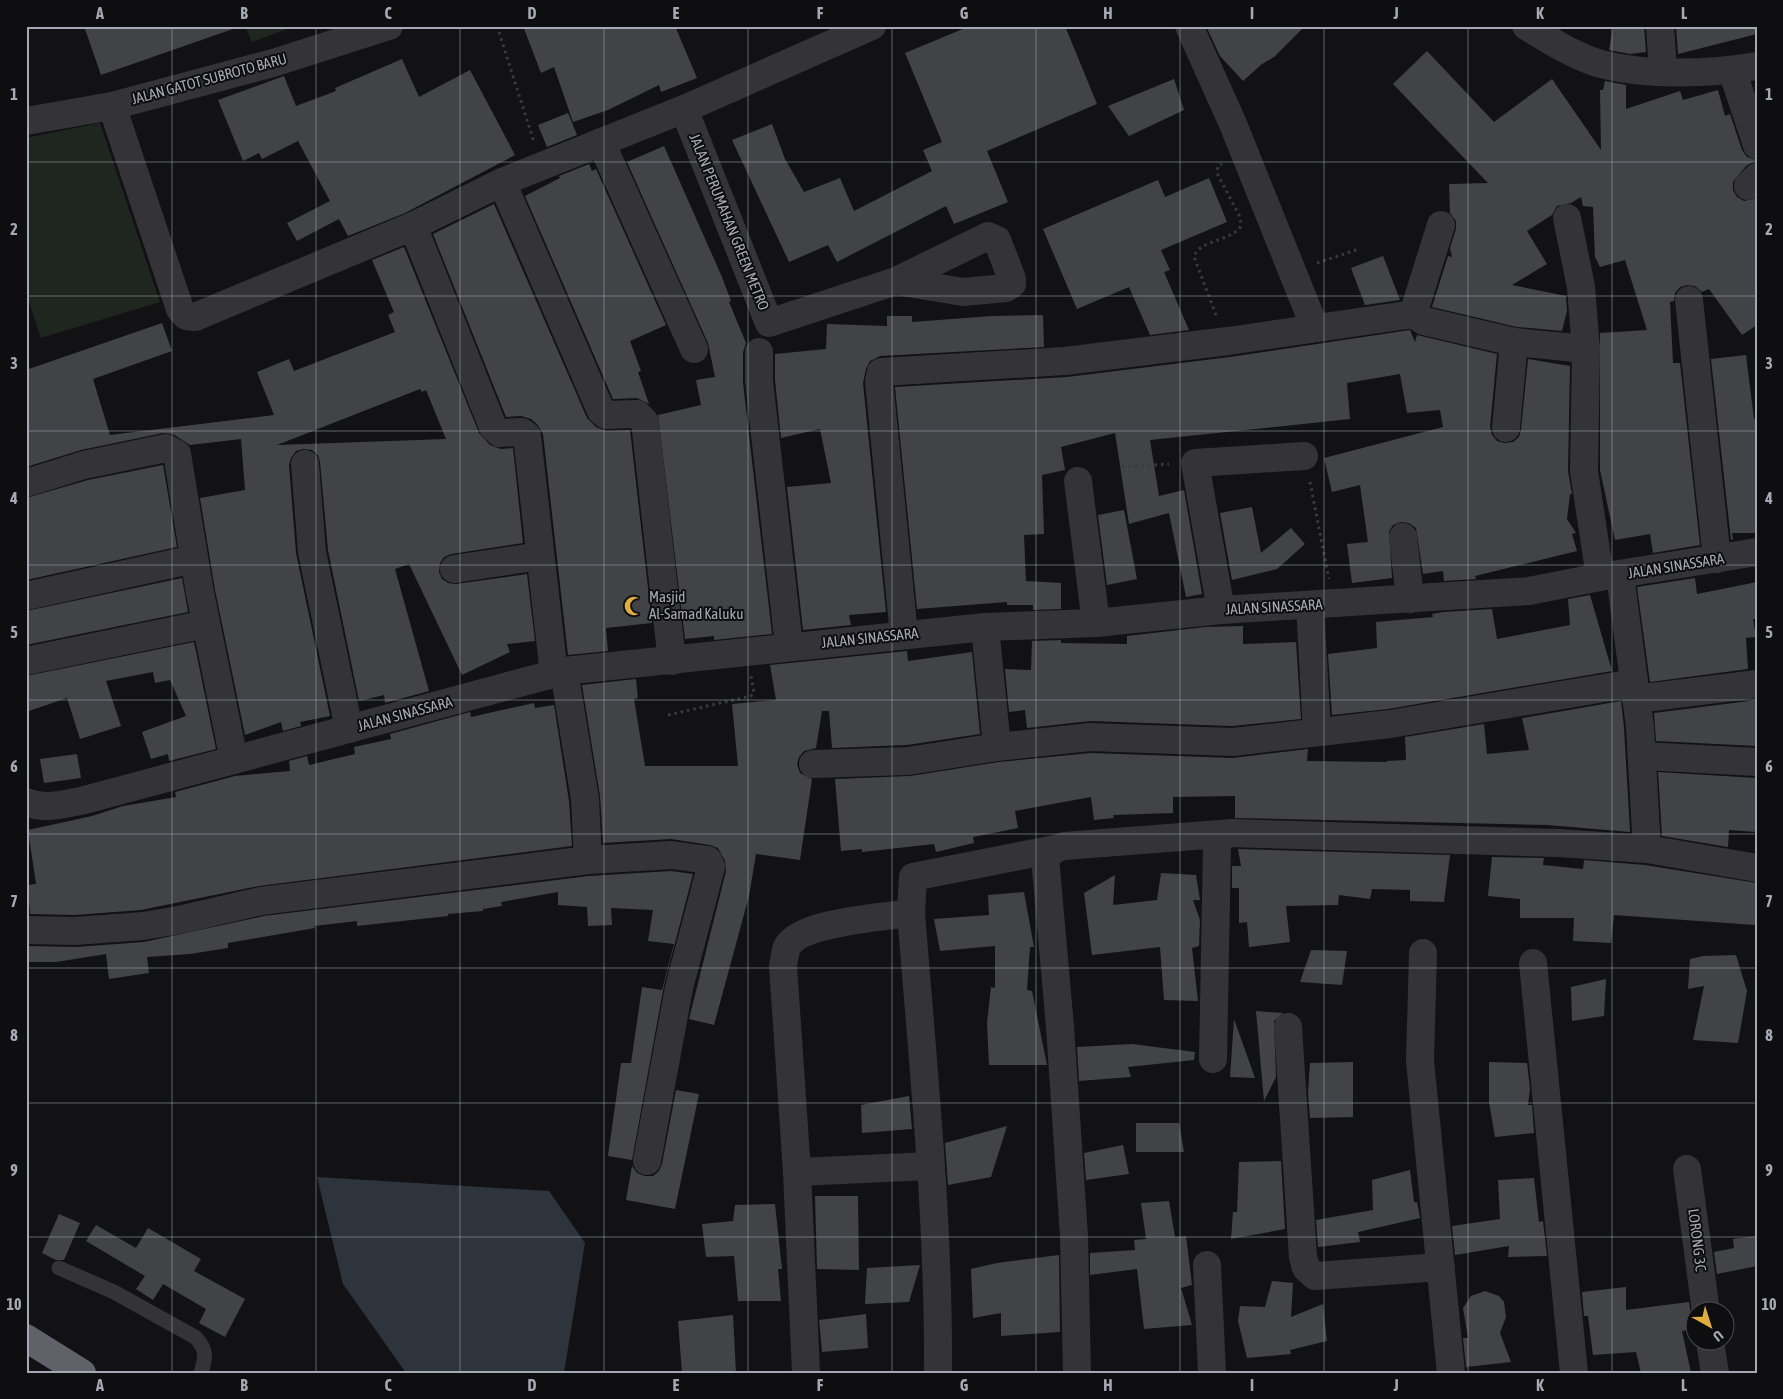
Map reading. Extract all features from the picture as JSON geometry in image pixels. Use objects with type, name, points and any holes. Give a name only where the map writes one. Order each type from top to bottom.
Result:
[{"type":"highway","points":[[26,1338],[82,1373]]},
{"type":"street","name":"JALAN GATOT SUBROTO BARU","points":[[26,121],[112,106],[273,63],[390,26]]},
{"type":"street","points":[[112,106],[180,309],[186,316],[200,316],[413,226],[502,182],[684,109],[872,26]]},
{"type":"street","points":[[1189,26],[1245,153],[1315,328]]},
{"type":"street","points":[[1526,26],[1600,63],[1663,71],[1744,68],[1757,145]]},
{"type":"street","points":[[1660,26],[1663,71]]},
{"type":"street","name":"JALAN PERUMAHAN GREEN METRO","points":[[684,109],[769,323],[896,281]]},
{"type":"street","points":[[601,142],[694,349]]},
{"type":"street","points":[[502,182],[601,411],[606,416],[637,414],[645,422],[672,660]]},
{"type":"street","points":[[1567,218],[1581,287],[1586,349],[1584,470],[1635,691],[1643,756],[1647,849]]},
{"type":"street","points":[[1412,314],[1435,249],[1441,225]]},
{"type":"street","points":[[413,226],[493,427],[500,433],[522,432],[526,436],[540,556],[559,672],[584,790],[588,860]]},
{"type":"street","points":[[1689,300],[1717,559]]},
{"type":"street","points":[[904,634],[879,381],[881,372],[1065,361],[1228,341],[1412,314],[1424,321],[1514,342],[1586,349]]},
{"type":"street","points":[[1506,428],[1514,342]]},
{"type":"street","points":[[759,352],[759,381],[789,646]]},
{"type":"street","points":[[26,483],[84,465],[170,448],[178,458],[206,624],[234,760]]},
{"type":"street","points":[[1220,610],[1195,463],[1304,456]]},
{"type":"street","points":[[305,464],[312,552],[349,729]]},
{"type":"street","points":[[1078,481],[1096,623]]},
{"type":"street","points":[[1403,537],[1410,599]]},
{"type":"street","name":"JALAN SINASSARA","points":[[26,802],[36,806],[50,807],[81,801],[559,672],[789,646],[985,627],[1096,623],[1220,610],[1529,591],[1757,552]]},
{"type":"street","points":[[454,569],[540,556]]},
{"type":"street","points":[[26,596],[194,559]]},
{"type":"street","points":[[1317,732],[1322,604]]},
{"type":"street","points":[[26,661],[206,624]]},
{"type":"street","points":[[985,627],[998,747]]},
{"type":"street","points":[[813,764],[908,761],[998,747],[1090,737],[1233,742],[1390,724],[1635,691],[1757,684]]},
{"type":"street","points":[[1643,756],[1757,762]]},
{"type":"street","points":[[1213,1059],[1216,846],[1222,836],[1234,833]]},
{"type":"street","points":[[938,1373],[938,1321],[930,1166],[911,913],[913,877],[1050,855],[1064,846],[1234,833],[1559,843],[1647,849],[1757,868]]},
{"type":"street","points":[[26,930],[75,931],[143,926],[284,898],[588,860],[672,855],[708,860],[711,863],[679,988],[647,1161]]},
{"type":"street","points":[[1050,855],[1074,1237],[1077,1373]]},
{"type":"street","points":[[806,1373],[797,1172],[783,966],[787,947],[802,934],[819,927],[911,913]]},
{"type":"street","points":[[1422,953],[1420,1061],[1451,1373]]},
{"type":"street","points":[[1533,963],[1574,1373]]},
{"type":"street","points":[[1288,1027],[1303,1256],[1306,1268],[1315,1276],[1441,1267]]},
{"type":"street","points":[[797,1172],[930,1166]]},
{"type":"street","name":"LORONG 3C","points":[[1688,1169],[1705,1302]]},
{"type":"street","points":[[1208,1265],[1212,1373]]},
{"type":"street","points":[[1712,1352],[1715,1373]]},
{"type":"lane","points":[[59,1268],[114,1292],[195,1337],[204,1345],[206,1356],[201,1373]]},
{"type":"path","points":[[497,26],[542,165]]},
{"type":"path","points":[[1218,320],[1194,254],[1205,246],[1236,233],[1241,226],[1240,217],[1217,169],[1221,164],[1245,153]]},
{"type":"path","points":[[1293,271],[1359,249]]},
{"type":"path","points":[[1304,456],[1322,604]]},
{"type":"path","points":[[1122,467],[1195,463]]},
{"type":"path","points":[[668,715],[753,695],[745,651]]},
{"type":"shaded area","points":[[245,26],[295,26],[252,42]]},
{"type":"shaded area","points":[[100,123],[160,302],[41,338],[26,293],[26,138]]},
{"type":"shaded area","points":[[317,1177],[549,1191],[585,1243],[564,1373],[406,1373],[343,1284]]},
{"type":"building","points":[[84,26],[232,26],[233,29],[101,75]]},
{"type":"building","points":[[523,26],[675,26],[697,78],[661,92],[659,85],[608,110],[573,122],[554,67],[541,73]]},
{"type":"building","points":[[970,26],[1065,26],[1097,104],[987,151],[1008,202],[954,224],[946,206],[837,262],[828,245],[789,262],[732,140],[772,124],[785,159],[804,192],[840,178],[854,211],[932,171],[923,150],[942,142],[905,53]]},
{"type":"building","points":[[1206,26],[1305,26],[1274,57],[1262,64],[1243,81],[1220,56]]},
{"type":"building","points":[[1613,26],[1644,26],[1646,52],[1630,54],[1609,50]]},
{"type":"building","points":[[1676,26],[1757,26],[1757,34],[1678,54]]},
{"type":"building","points":[[1427,51],[1494,122],[1552,79],[1601,150],[1600,90],[1603,90],[1605,81],[1626,85],[1626,109],[1680,91],[1683,100],[1718,90],[1725,116],[1730,114],[1742,150],[1747,157],[1757,160],[1746,166],[1733,182],[1733,190],[1737,197],[1744,201],[1757,198],[1757,325],[1742,335],[1709,289],[1702,292],[1695,286],[1687,285],[1680,287],[1675,293],[1674,301],[1670,302],[1673,363],[1680,363],[1700,545],[1653,553],[1650,534],[1615,540],[1600,470],[1600,333],[1647,330],[1625,260],[1600,267],[1595,257],[1593,207],[1583,206],[1581,197],[1571,203],[1557,206],[1552,215],[1527,231],[1547,264],[1512,285],[1566,296],[1567,311],[1562,331],[1517,327],[1432,307],[1448,256],[1452,257],[1450,248],[1456,229],[1456,221],[1450,213],[1449,184],[1488,183],[1393,84]]},
{"type":"building","points":[[402,59],[419,97],[470,70],[515,155],[405,213],[348,236],[339,219],[297,241],[287,223],[330,201],[298,141],[262,159],[259,153],[243,161],[218,100],[284,76],[296,106],[336,91],[335,88]]},
{"type":"building","points":[[1174,79],[1184,110],[1129,136],[1108,106]]},
{"type":"building","points":[[568,113],[577,135],[547,147],[538,125]]},
{"type":"building","points":[[664,146],[722,277],[731,301],[729,302],[746,343],[743,352],[743,383],[772,634],[714,640],[714,636],[685,639],[658,415],[701,405],[696,380],[715,377],[708,343],[627,162]]},
{"type":"building","points":[[589,164],[592,171],[596,169],[666,325],[630,341],[641,371],[638,372],[649,404],[637,398],[613,399],[525,196],[560,178],[559,176]]},
{"type":"building","points":[[1209,178],[1227,222],[1161,250],[1170,270],[1164,272],[1189,330],[1150,335],[1129,287],[1077,309],[1043,229],[1158,180],[1165,197]]},
{"type":"building","points":[[494,204],[587,418],[596,427],[606,431],[630,430],[652,623],[606,628],[608,651],[568,655],[543,434],[537,424],[531,419],[521,416],[506,417],[433,234]]},
{"type":"building","points":[[404,247],[479,433],[490,445],[501,449],[513,448],[523,543],[451,554],[444,557],[440,563],[439,572],[442,579],[448,583],[456,584],[527,574],[535,641],[507,644],[510,652],[462,675],[409,564],[395,569],[429,691],[385,703],[384,695],[359,701],[328,550],[320,462],[318,455],[312,450],[303,449],[296,451],[289,465],[296,553],[330,716],[300,722],[301,726],[283,731],[281,722],[245,735],[215,590],[200,498],[245,490],[241,439],[190,445],[173,434],[163,433],[81,450],[26,467],[26,370],[162,323],[172,351],[93,379],[110,435],[274,415],[257,372],[289,359],[294,371],[395,332],[388,315],[394,312],[372,260]],"holes":[[[420,389],[422,392],[426,390],[446,439],[277,445]]]},
{"type":"building","points":[[1383,256],[1400,300],[1365,305],[1351,268]]},
{"type":"building","points":[[1043,315],[1044,347],[880,356],[870,361],[863,383],[886,612],[849,615],[851,625],[803,630],[787,487],[831,483],[820,429],[781,438],[775,380],[775,354],[826,349],[827,324],[887,326],[887,316],[912,316],[912,322],[992,316]]},
{"type":"building","points":[[1410,330],[1415,342],[1417,335],[1497,354],[1490,427],[1492,435],[1497,441],[1504,443],[1513,442],[1519,437],[1521,430],[1528,359],[1570,366],[1568,471],[1572,494],[1570,494],[1567,519],[1576,533],[1572,534],[1577,551],[1475,576],[1476,579],[1444,581],[1443,571],[1423,574],[1416,528],[1409,523],[1401,522],[1393,525],[1389,531],[1392,578],[1352,583],[1347,544],[1368,542],[1360,485],[1332,492],[1324,458],[1443,427],[1440,410],[1407,413],[1400,374],[1347,383],[1350,419],[1150,440],[1159,496],[1184,490],[1202,594],[1186,597],[1169,513],[1129,524],[1115,433],[1061,447],[1065,470],[1042,475],[1044,534],[1024,535],[1026,581],[1061,583],[1061,609],[1033,610],[1033,605],[1007,605],[1007,602],[917,609],[895,387],[1067,377],[1230,357]]},
{"type":"building","points":[[1746,355],[1754,419],[1757,419],[1757,533],[1732,533],[1733,539],[1731,540],[1711,359]]},
{"type":"building","points":[[163,465],[177,547],[26,580],[26,498],[88,480]]},
{"type":"building","points":[[1252,507],[1261,553],[1291,528],[1305,544],[1277,569],[1232,580],[1220,513]]},
{"type":"building","points":[[1124,510],[1137,579],[1107,585],[1098,515]]},
{"type":"building","points":[[182,578],[188,612],[26,645],[26,611]]},
{"type":"building","points":[[1695,578],[1697,594],[1757,582],[1757,619],[1753,619],[1756,637],[1746,638],[1748,669],[1650,682],[1637,587]]},
{"type":"building","points":[[1590,595],[1612,671],[1388,709],[1332,715],[1328,654],[1377,648],[1376,622],[1433,617],[1432,614],[1443,612],[1492,609],[1497,639],[1570,625],[1568,599]]},
{"type":"building","points":[[1243,626],[1243,644],[1296,642],[1301,719],[1232,726],[1090,721],[1027,728],[1025,710],[1009,712],[1005,669],[1031,670],[1032,641],[1061,640],[1061,643],[1127,644],[1127,636],[1205,627]]},
{"type":"building","points":[[194,642],[216,749],[169,761],[168,754],[151,759],[142,732],[186,716],[170,680],[155,683],[153,672],[106,681],[121,726],[80,739],[67,698],[26,712],[26,676]]},
{"type":"building","points":[[907,651],[908,661],[972,652],[980,734],[907,745],[832,748],[829,711],[822,711],[816,748],[804,751],[799,757],[797,764],[800,773],[812,779],[800,860],[756,854],[749,896],[714,1025],[689,1019],[726,871],[725,861],[718,848],[671,839],[603,843],[600,796],[582,685],[636,679],[638,698],[634,699],[645,766],[738,766],[732,704],[776,700],[770,665]]},
{"type":"building","points":[[1757,700],[1757,746],[1656,741],[1654,713]]},
{"type":"building","points":[[1621,701],[1630,832],[1547,825],[1235,818],[1235,796],[1173,797],[1173,813],[1113,815],[1114,818],[1094,820],[1091,797],[1015,811],[1018,828],[973,837],[974,843],[936,852],[934,844],[862,852],[862,849],[841,851],[835,779],[910,776],[999,762],[1091,753],[1233,758],[1308,749],[1307,761],[1387,762],[1406,760],[1405,737],[1484,724],[1487,754],[1529,750],[1522,718]]},
{"type":"building","points":[[534,703],[535,708],[554,705],[569,801],[572,846],[259,886],[141,910],[75,915],[30,914],[28,885],[36,884],[28,830],[92,816],[123,806],[176,797],[175,792],[235,776],[290,771],[289,761],[307,756],[309,765],[355,754],[354,747],[391,739],[390,734],[470,712],[471,717]]},
{"type":"building","points":[[77,754],[81,778],[44,783],[40,759]]},
{"type":"building","points":[[1658,772],[1757,778],[1757,832],[1729,830],[1728,847],[1662,836]]},
{"type":"building","points":[[1238,849],[1450,855],[1444,902],[1410,901],[1410,890],[1372,889],[1370,899],[1339,895],[1338,905],[1286,906],[1290,942],[1249,947],[1247,922],[1239,923],[1239,888],[1232,888],[1232,866],[1241,866]]},
{"type":"building","points":[[1492,857],[1544,858],[1543,865],[1583,869],[1584,860],[1645,865],[1757,883],[1755,925],[1614,915],[1611,943],[1573,941],[1574,918],[1520,918],[1520,899],[1488,896]]},
{"type":"building","points":[[671,871],[693,874],[664,985],[632,1160],[608,1156],[621,1063],[631,1063],[642,987],[662,990],[674,944],[648,941],[653,910],[611,908],[612,925],[588,926],[587,907],[558,905],[558,892],[501,902],[502,906],[483,909],[483,911],[357,926],[357,921],[314,926],[315,928],[228,943],[228,948],[190,954],[147,957],[149,973],[109,979],[106,954],[56,962],[28,962],[29,946],[76,947],[144,942],[264,916],[589,876]]},
{"type":"building","points":[[1161,873],[1196,875],[1200,900],[1193,900],[1200,920],[1199,946],[1192,948],[1198,1001],[1164,1000],[1160,947],[1092,955],[1084,893],[1115,875],[1113,905],[1157,900]]},
{"type":"building","points":[[1024,892],[1034,947],[1030,947],[1027,990],[1032,991],[1047,1065],[989,1065],[987,1023],[991,987],[995,988],[995,946],[940,951],[934,919],[989,915],[988,895]]},
{"type":"building","points":[[1311,950],[1347,951],[1342,985],[1300,982]]},
{"type":"building","points":[[1736,955],[1747,991],[1738,1043],[1693,1040],[1704,986],[1688,989],[1690,959],[1703,956]]},
{"type":"building","points":[[1606,979],[1604,1016],[1572,1021],[1571,987]]},
{"type":"building","points":[[1256,1011],[1283,1013],[1274,1021],[1276,1077],[1264,1101]]},
{"type":"building","points":[[1234,1019],[1255,1078],[1230,1077]]},
{"type":"building","points":[[1132,1044],[1195,1052],[1194,1060],[1128,1067],[1131,1077],[1079,1081],[1077,1047]]},
{"type":"building","points":[[1353,1062],[1353,1117],[1310,1118],[1308,1092],[1310,1063]]},
{"type":"building","points":[[1489,1062],[1527,1063],[1530,1089],[1528,1105],[1532,1105],[1534,1133],[1495,1137],[1489,1102]]},
{"type":"building","points":[[676,1090],[699,1094],[675,1209],[626,1200],[632,1166],[637,1173],[645,1176],[653,1176],[659,1171]]},
{"type":"building","points":[[909,1096],[912,1129],[862,1133],[861,1105]]},
{"type":"building","points":[[1136,1123],[1179,1123],[1184,1152],[1136,1152]]},
{"type":"building","points":[[1007,1126],[991,1177],[948,1185],[945,1143]]},
{"type":"building","points":[[1123,1145],[1129,1174],[1086,1180],[1084,1153]]},
{"type":"building","points":[[1281,1161],[1285,1229],[1231,1239],[1233,1212],[1237,1212],[1239,1162]]},
{"type":"building","points":[[1410,1170],[1414,1202],[1417,1202],[1420,1218],[1358,1232],[1360,1242],[1318,1247],[1316,1220],[1373,1210],[1372,1180]]},
{"type":"building","points":[[1534,1178],[1539,1222],[1543,1221],[1547,1256],[1508,1257],[1509,1246],[1455,1255],[1452,1226],[1500,1219],[1498,1180]]},
{"type":"building","points":[[815,1196],[858,1196],[859,1270],[817,1269]]},
{"type":"building","points":[[1169,1201],[1175,1237],[1186,1236],[1192,1285],[1181,1288],[1192,1325],[1144,1329],[1137,1269],[1090,1275],[1090,1253],[1135,1250],[1134,1240],[1146,1239],[1141,1203]]},
{"type":"building","points":[[775,1204],[782,1269],[778,1269],[781,1301],[738,1301],[734,1256],[706,1257],[702,1224],[733,1221],[735,1205]]},
{"type":"building","points":[[59,1214],[80,1223],[64,1260],[56,1260],[42,1253]]},
{"type":"building","points":[[96,1225],[136,1248],[148,1228],[201,1259],[194,1271],[245,1299],[225,1337],[199,1323],[206,1309],[163,1284],[153,1300],[136,1289],[145,1276],[86,1241]]},
{"type":"building","points":[[1757,1236],[1757,1266],[1717,1274],[1714,1252],[1734,1248],[1733,1239]]},
{"type":"building","points":[[1059,1255],[1060,1332],[1001,1336],[1001,1313],[973,1318],[971,1269],[997,1263]]},
{"type":"building","points":[[920,1265],[909,1302],[865,1304],[867,1268]]},
{"type":"building","points":[[1272,1281],[1293,1283],[1291,1317],[1323,1304],[1327,1341],[1290,1350],[1291,1354],[1247,1358],[1238,1321],[1240,1306],[1265,1307]]},
{"type":"building","points":[[1626,1287],[1626,1310],[1686,1302],[1686,1330],[1682,1331],[1691,1373],[1641,1373],[1636,1352],[1593,1355],[1588,1316],[1584,1316],[1582,1292]]},
{"type":"building","points":[[1485,1291],[1499,1296],[1504,1302],[1506,1317],[1500,1333],[1511,1362],[1466,1367],[1463,1338],[1468,1338],[1463,1308],[1471,1296]]},
{"type":"building","points":[[866,1314],[868,1348],[822,1352],[819,1320]]},
{"type":"building","points":[[733,1315],[736,1373],[682,1373],[678,1321]]},
{"type":"place","name":"Masjid Al-Samad Kaluku","points":[[634,606]]}]
